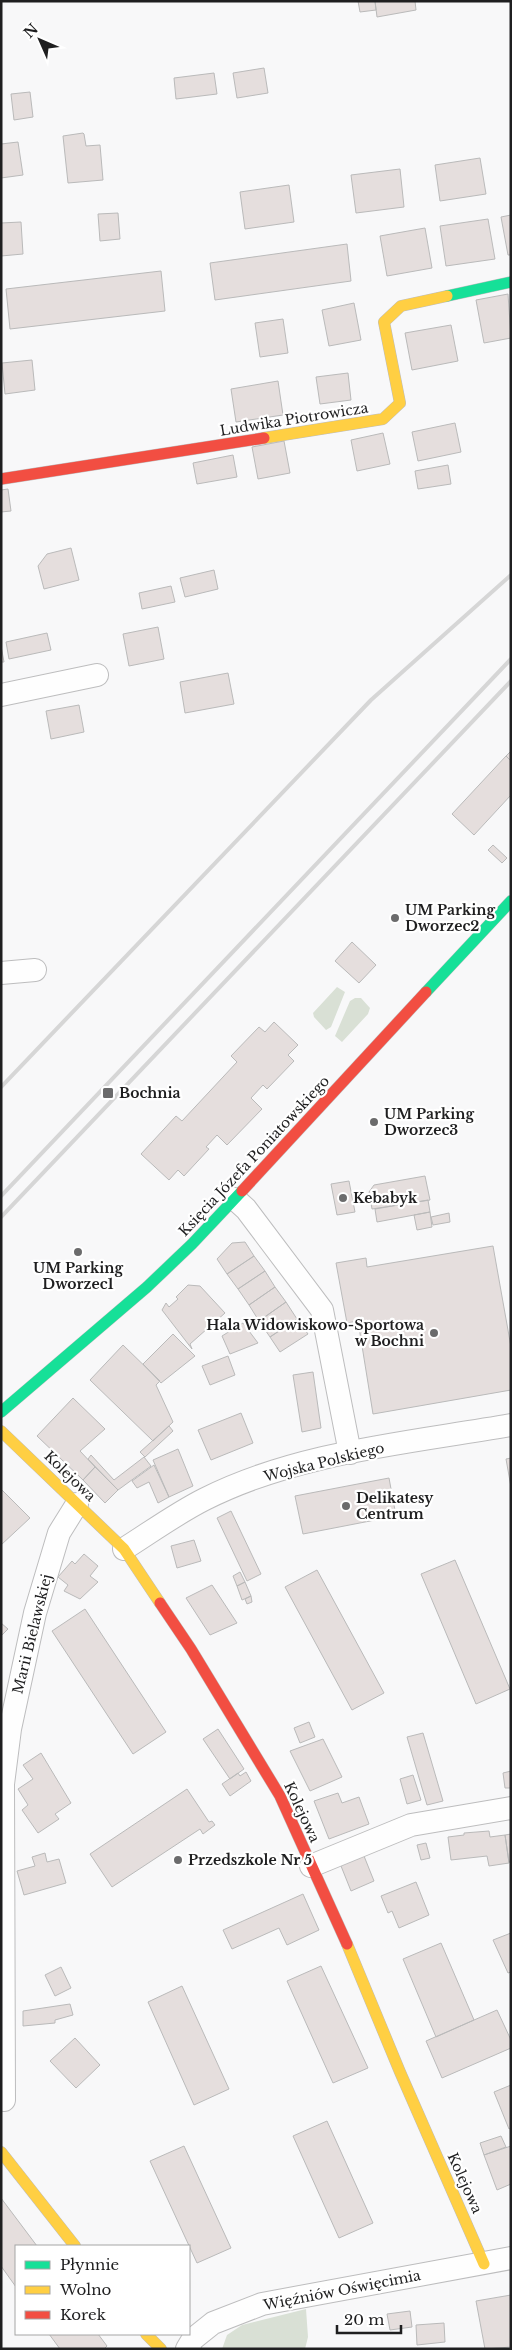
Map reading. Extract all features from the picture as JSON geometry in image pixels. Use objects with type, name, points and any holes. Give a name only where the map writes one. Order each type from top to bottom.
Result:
[{"type":"street","name":"Ludwika Piotrowicza","points":[[1,479],[383,419],[400,403],[384,322],[401,306],[511,282]]},
{"type":"street","points":[[1,695],[97,675]]},
{"type":"street","name":"Księcia Józefa Poniatowskiego","points":[[1,1412],[24,1390],[147,1287],[235,1198],[511,901]]},
{"type":"street","points":[[1,973],[35,970]]},
{"type":"street","points":[[235,1198],[246,1209],[322,1310],[350,1453]]},
{"type":"street","name":"Wojska Polskiego","points":[[124,1549],[205,1499],[275,1471],[350,1453],[511,1425]]},
{"type":"street","name":"Kolejowa","points":[[1,1430],[124,1549],[191,1649],[280,1796],[310,1866],[350,1950],[400,2072],[484,2264]]},
{"type":"street","name":"Marii Bielawskiej","points":[[4,2100],[2,1877],[4,1774],[10,1729],[35,1613],[59,1533],[77,1504]]},
{"type":"street","points":[[310,1866],[411,1825],[511,1808]]},
{"type":"street","points":[[1,2152],[74,2245]]},
{"type":"street","name":"Więźniów Oświęcimia","points":[[187,2349],[193,2339],[213,2323],[262,2304],[511,2258]]},
{"type":"street","points":[[147,2335],[161,2349]]},
{"type":"shaded area","points":[[337,987],[345,992],[331,1027],[326,1030],[314,1017],[313,1013]]},
{"type":"shaded area","points":[[355,998],[361,998],[370,1008],[368,1014],[342,1042],[335,1036],[350,1001]]},
{"type":"shaded area","points":[[306,2309],[308,2337],[305,2349],[222,2349],[227,2335],[242,2325]]},
{"type":"building","points":[[358,1],[375,1],[376,10],[360,12]]},
{"type":"building","points":[[375,1],[415,1],[416,10],[377,17]]},
{"type":"building","points":[[264,68],[268,93],[237,98],[233,73]]},
{"type":"building","points":[[214,73],[217,94],[176,99],[174,78]]},
{"type":"building","points":[[30,92],[33,117],[14,120],[11,94]]},
{"type":"building","points":[[83,133],[86,146],[100,145],[103,180],[68,183],[63,136]]},
{"type":"building","points":[[18,142],[23,175],[1,178],[1,144]]},
{"type":"building","points":[[480,158],[486,194],[440,201],[435,165]]},
{"type":"building","points":[[400,169],[404,207],[356,213],[351,175]]},
{"type":"building","points":[[289,185],[294,222],[245,229],[240,192]]},
{"type":"building","points":[[118,213],[120,239],[100,241],[98,214]]},
{"type":"building","points":[[511,215],[511,255],[508,255],[501,217]]},
{"type":"building","points":[[488,219],[495,259],[446,266],[440,226]]},
{"type":"building","points":[[21,222],[23,254],[1,256],[1,223]]},
{"type":"building","points":[[425,228],[432,268],[387,276],[380,236]]},
{"type":"building","points":[[347,244],[351,281],[215,300],[210,263]]},
{"type":"building","points":[[161,271],[165,311],[10,329],[6,289]]},
{"type":"building","points":[[508,294],[511,338],[484,343],[476,300]]},
{"type":"building","points":[[354,303],[361,340],[329,346],[322,310]]},
{"type":"building","points":[[283,319],[288,353],[260,357],[255,323]]},
{"type":"building","points":[[451,325],[458,361],[412,370],[405,333]]},
{"type":"building","points":[[32,360],[35,390],[5,394],[2,363]]},
{"type":"building","points":[[348,373],[351,400],[320,404],[316,377]]},
{"type":"building","points":[[278,381],[283,415],[236,422],[231,389]]},
{"type":"building","points":[[455,423],[461,452],[418,461],[412,432]]},
{"type":"building","points":[[383,433],[390,464],[357,471],[351,440]]},
{"type":"building","points":[[284,441],[290,473],[258,479],[252,447]]},
{"type":"building","points":[[233,455],[237,477],[197,484],[193,463]]},
{"type":"building","points":[[448,465],[451,484],[418,489],[415,471]]},
{"type":"building","points":[[8,489],[11,511],[1,512],[1,490]]},
{"type":"building","points":[[71,548],[79,580],[44,589],[38,566],[47,554]]},
{"type":"building","points":[[214,570],[218,589],[185,597],[180,578]]},
{"type":"building","points":[[171,586],[175,602],[142,609],[139,593]]},
{"type":"building","points":[[158,627],[164,659],[129,666],[123,634]]},
{"type":"building","points":[[47,633],[51,650],[9,659],[6,642]]},
{"type":"building","points":[[1,646],[4,662],[1,662]]},
{"type":"building","points":[[228,673],[234,704],[185,713],[180,682]]},
{"type":"building","points":[[79,705],[84,732],[51,739],[46,711]]},
{"type":"building","points":[[511,751],[511,761],[506,756]]},
{"type":"building","points":[[506,756],[511,761],[511,795],[474,835],[452,814]]},
{"type":"building","points":[[493,845],[507,858],[502,863],[488,850]]},
{"type":"building","points":[[352,942],[376,965],[359,983],[335,961]]},
{"type":"building","points":[[274,1022],[298,1045],[288,1055],[294,1061],[267,1089],[263,1085],[251,1098],[262,1109],[227,1145],[217,1135],[206,1147],[209,1149],[184,1176],[178,1170],[169,1180],[141,1154],[176,1116],[182,1121],[237,1062],[231,1056],[259,1027],[265,1032]]},
{"type":"building","points":[[425,1176],[430,1200],[372,1209],[369,1192],[374,1185]]},
{"type":"building","name":"Kebabyk","points":[[349,1181],[355,1212],[337,1215],[331,1184]]},
{"type":"building","points":[[428,1200],[430,1212],[377,1222],[375,1209]]},
{"type":"building","points":[[430,1212],[432,1227],[417,1230],[414,1215]]},
{"type":"building","points":[[449,1213],[450,1222],[433,1225],[431,1217]]},
{"type":"building","points":[[245,1242],[254,1256],[227,1274],[217,1259],[232,1243]]},
{"type":"building","name":"Hala Widowiskowo-Sportowa w Bochni","points":[[493,1246],[511,1347],[511,1390],[373,1414],[358,1321],[347,1323],[336,1263],[366,1258],[367,1267]]},
{"type":"building","points":[[254,1256],[265,1271],[238,1289],[227,1274]]},
{"type":"building","points":[[265,1271],[275,1287],[249,1305],[238,1289]]},
{"type":"building","points":[[188,1285],[200,1286],[225,1313],[190,1344],[192,1349],[162,1310],[166,1303],[169,1307],[178,1299],[176,1297]]},
{"type":"building","points":[[275,1287],[286,1302],[259,1321],[249,1305]]},
{"type":"building","points":[[286,1302],[297,1319],[270,1337],[259,1321]]},
{"type":"building","points":[[297,1319],[308,1334],[280,1352],[270,1337]]},
{"type":"building","points":[[243,1323],[258,1343],[230,1354],[222,1336]]},
{"type":"building","points":[[173,1334],[195,1356],[161,1383],[143,1364]]},
{"type":"building","points":[[123,1345],[160,1381],[156,1385],[173,1422],[153,1441],[90,1380]]},
{"type":"building","points":[[228,1356],[235,1375],[210,1385],[202,1366]]},
{"type":"building","points":[[313,1372],[321,1428],[302,1432],[293,1375]]},
{"type":"building","points":[[73,1398],[105,1429],[80,1451],[95,1467],[83,1480],[37,1436]]},
{"type":"building","points":[[241,1413],[253,1443],[211,1460],[198,1430]]},
{"type":"building","points":[[169,1426],[173,1431],[145,1457],[140,1452]]},
{"type":"building","points":[[178,1449],[193,1486],[169,1497],[153,1460]]},
{"type":"building","points":[[91,1455],[114,1480],[144,1457],[151,1466],[118,1490],[88,1459]]},
{"type":"building","points":[[511,1458],[511,1487],[506,1459]]},
{"type":"building","points":[[154,1465],[169,1497],[158,1503],[149,1482],[137,1488],[132,1481]]},
{"type":"building","points":[[95,1467],[118,1490],[105,1503],[83,1480]]},
{"type":"building","name":"Delikatesy Centrum","points":[[389,1478],[396,1516],[303,1534],[295,1496]]},
{"type":"building","points":[[1,1489],[30,1518],[1,1545]]},
{"type":"building","points":[[231,1511],[261,1574],[247,1581],[217,1518]]},
{"type":"building","points":[[194,1540],[201,1561],[177,1568],[171,1546]]},
{"type":"building","points":[[84,1554],[98,1566],[90,1576],[98,1582],[80,1599],[64,1591],[68,1585],[58,1577],[72,1561],[75,1564]]},
{"type":"building","points":[[455,1560],[510,1689],[476,1704],[421,1574]]},
{"type":"building","points":[[317,1570],[384,1693],[352,1710],[285,1587]]},
{"type":"building","points":[[240,1572],[245,1582],[237,1586],[233,1576]]},
{"type":"building","points":[[245,1582],[251,1596],[242,1600],[237,1586]]},
{"type":"building","points":[[212,1585],[237,1623],[210,1635],[186,1598]]},
{"type":"building","points":[[251,1596],[252,1602],[247,1604],[245,1599]]},
{"type":"building","points":[[85,1609],[166,1732],[133,1754],[52,1631]]},
{"type":"building","points":[[1,1623],[8,1629],[1,1636]]},
{"type":"building","points":[[309,1722],[315,1737],[300,1743],[294,1728]]},
{"type":"building","points":[[218,1729],[244,1769],[230,1779],[203,1739]]},
{"type":"building","points":[[423,1733],[443,1801],[427,1805],[407,1737]]},
{"type":"building","points":[[323,1739],[342,1777],[310,1791],[290,1751]]},
{"type":"building","points":[[41,1753],[71,1803],[55,1814],[59,1819],[38,1833],[22,1810],[28,1805],[18,1789],[33,1779],[23,1765]]},
{"type":"building","points":[[511,1771],[511,1788],[505,1788],[503,1773]]},
{"type":"building","points":[[246,1772],[251,1781],[230,1796],[222,1784],[238,1773],[240,1776]]},
{"type":"building","points":[[413,1775],[421,1800],[407,1804],[400,1779]]},
{"type":"building","points":[[187,1789],[209,1822],[212,1821],[215,1825],[203,1834],[200,1829],[112,1887],[90,1854]]},
{"type":"building","points":[[338,1793],[342,1803],[359,1797],[369,1824],[329,1839],[314,1801]]},
{"type":"building","points":[[489,1831],[490,1837],[505,1835],[509,1863],[489,1866],[487,1856],[451,1860],[448,1837],[464,1835],[464,1833]]},
{"type":"building","points":[[511,1834],[511,1862],[509,1862],[505,1835]]},
{"type":"building","points":[[426,1843],[430,1858],[421,1860],[417,1845]]},
{"type":"building","points":[[362,1851],[374,1881],[351,1891],[339,1861]]},
{"type":"building","points":[[45,1853],[47,1862],[59,1859],[66,1883],[24,1895],[17,1871],[35,1866],[32,1857]]},
{"type":"building","points":[[416,1882],[429,1915],[399,1928],[392,1911],[388,1913],[381,1896]]},
{"type":"building","points":[[303,1894],[319,1930],[287,1945],[279,1928],[232,1949],[223,1930]]},
{"type":"building","points":[[511,1933],[511,1972],[508,1973],[493,1940]]},
{"type":"building","points":[[441,1943],[474,2020],[436,2037],[403,1959]]},
{"type":"building","points":[[321,1966],[368,2068],[333,2083],[287,1981]]},
{"type":"building","points":[[61,1967],[71,1988],[55,1996],[45,1975]]},
{"type":"building","points":[[182,1986],[229,2089],[194,2105],[148,2002]]},
{"type":"building","points":[[70,2004],[73,2015],[55,2020],[55,2023],[23,2026],[23,2011]]},
{"type":"building","points":[[497,2010],[511,2040],[511,2048],[442,2078],[426,2041]]},
{"type":"building","points":[[75,2038],[100,2065],[76,2088],[50,2061]]},
{"type":"building","points":[[511,2085],[511,2128],[509,2129],[494,2092]]},
{"type":"building","points":[[327,2121],[373,2223],[339,2238],[293,2136]]},
{"type":"building","points":[[501,2136],[506,2147],[484,2155],[480,2143]]},
{"type":"building","points":[[184,2146],[231,2248],[197,2263],[150,2161]]},
{"type":"building","points":[[511,2146],[511,2184],[497,2190],[484,2155]]},
{"type":"building","points":[[1,2198],[36,2245],[15,2245],[15,2286],[1,2266]]},
{"type":"building","points":[[511,2295],[511,2347],[485,2349],[476,2301]]},
{"type":"building","points":[[410,2311],[412,2327],[390,2330],[387,2314]]},
{"type":"building","points":[[444,2323],[445,2342],[417,2345],[416,2325]]},
{"type":"building","points":[[50,2335],[99,2335],[107,2346],[104,2349],[60,2349]]},
{"type":"railway","points":[[1,1087],[371,700],[511,575]]},
{"type":"railway","points":[[1,1196],[511,659]]},
{"type":"railway","points":[[1,1217],[511,681]]},
{"type":"traffic: fast","points":[[447,296],[511,282]]},
{"type":"traffic: fast","points":[[426,992],[511,901]]},
{"type":"traffic: fast","points":[[1,1412],[147,1287],[192,1244],[242,1191]]},
{"type":"traffic: slow","points":[[264,438],[383,419],[400,403],[384,322],[401,306],[447,296]]},
{"type":"traffic: slow","points":[[1,1431],[124,1549],[160,1603]]},
{"type":"traffic: slow","points":[[347,1944],[400,2072],[484,2264]]},
{"type":"traffic: slow","points":[[1,2152],[74,2245]]},
{"type":"traffic: slow","points":[[147,2335],[161,2349]]},
{"type":"traffic: jam","points":[[1,479],[264,438]]},
{"type":"traffic: jam","points":[[242,1191],[426,992]]},
{"type":"traffic: jam","points":[[160,1603],[191,1649],[280,1796],[347,1944]]},
{"type":"place","name":"UM Parking Dworzec2","points":[[395,918]]},
{"type":"place","name":"Bochnia","points":[[108,1093]]},
{"type":"place","name":"UM Parking Dworzec3","points":[[374,1122]]},
{"type":"place","name":"Kebabyk","points":[[343,1198]]},
{"type":"place","name":"UM Parking Dworzec1","points":[[78,1252]]},
{"type":"place","name":"Hala Widowiskowo-Sportowa w Bochni","points":[[434,1333]]},
{"type":"place","name":"Delikatesy Centrum","points":[[346,1506]]},
{"type":"place","name":"Przedszkole Nr 5","points":[[178,1860]]}]
